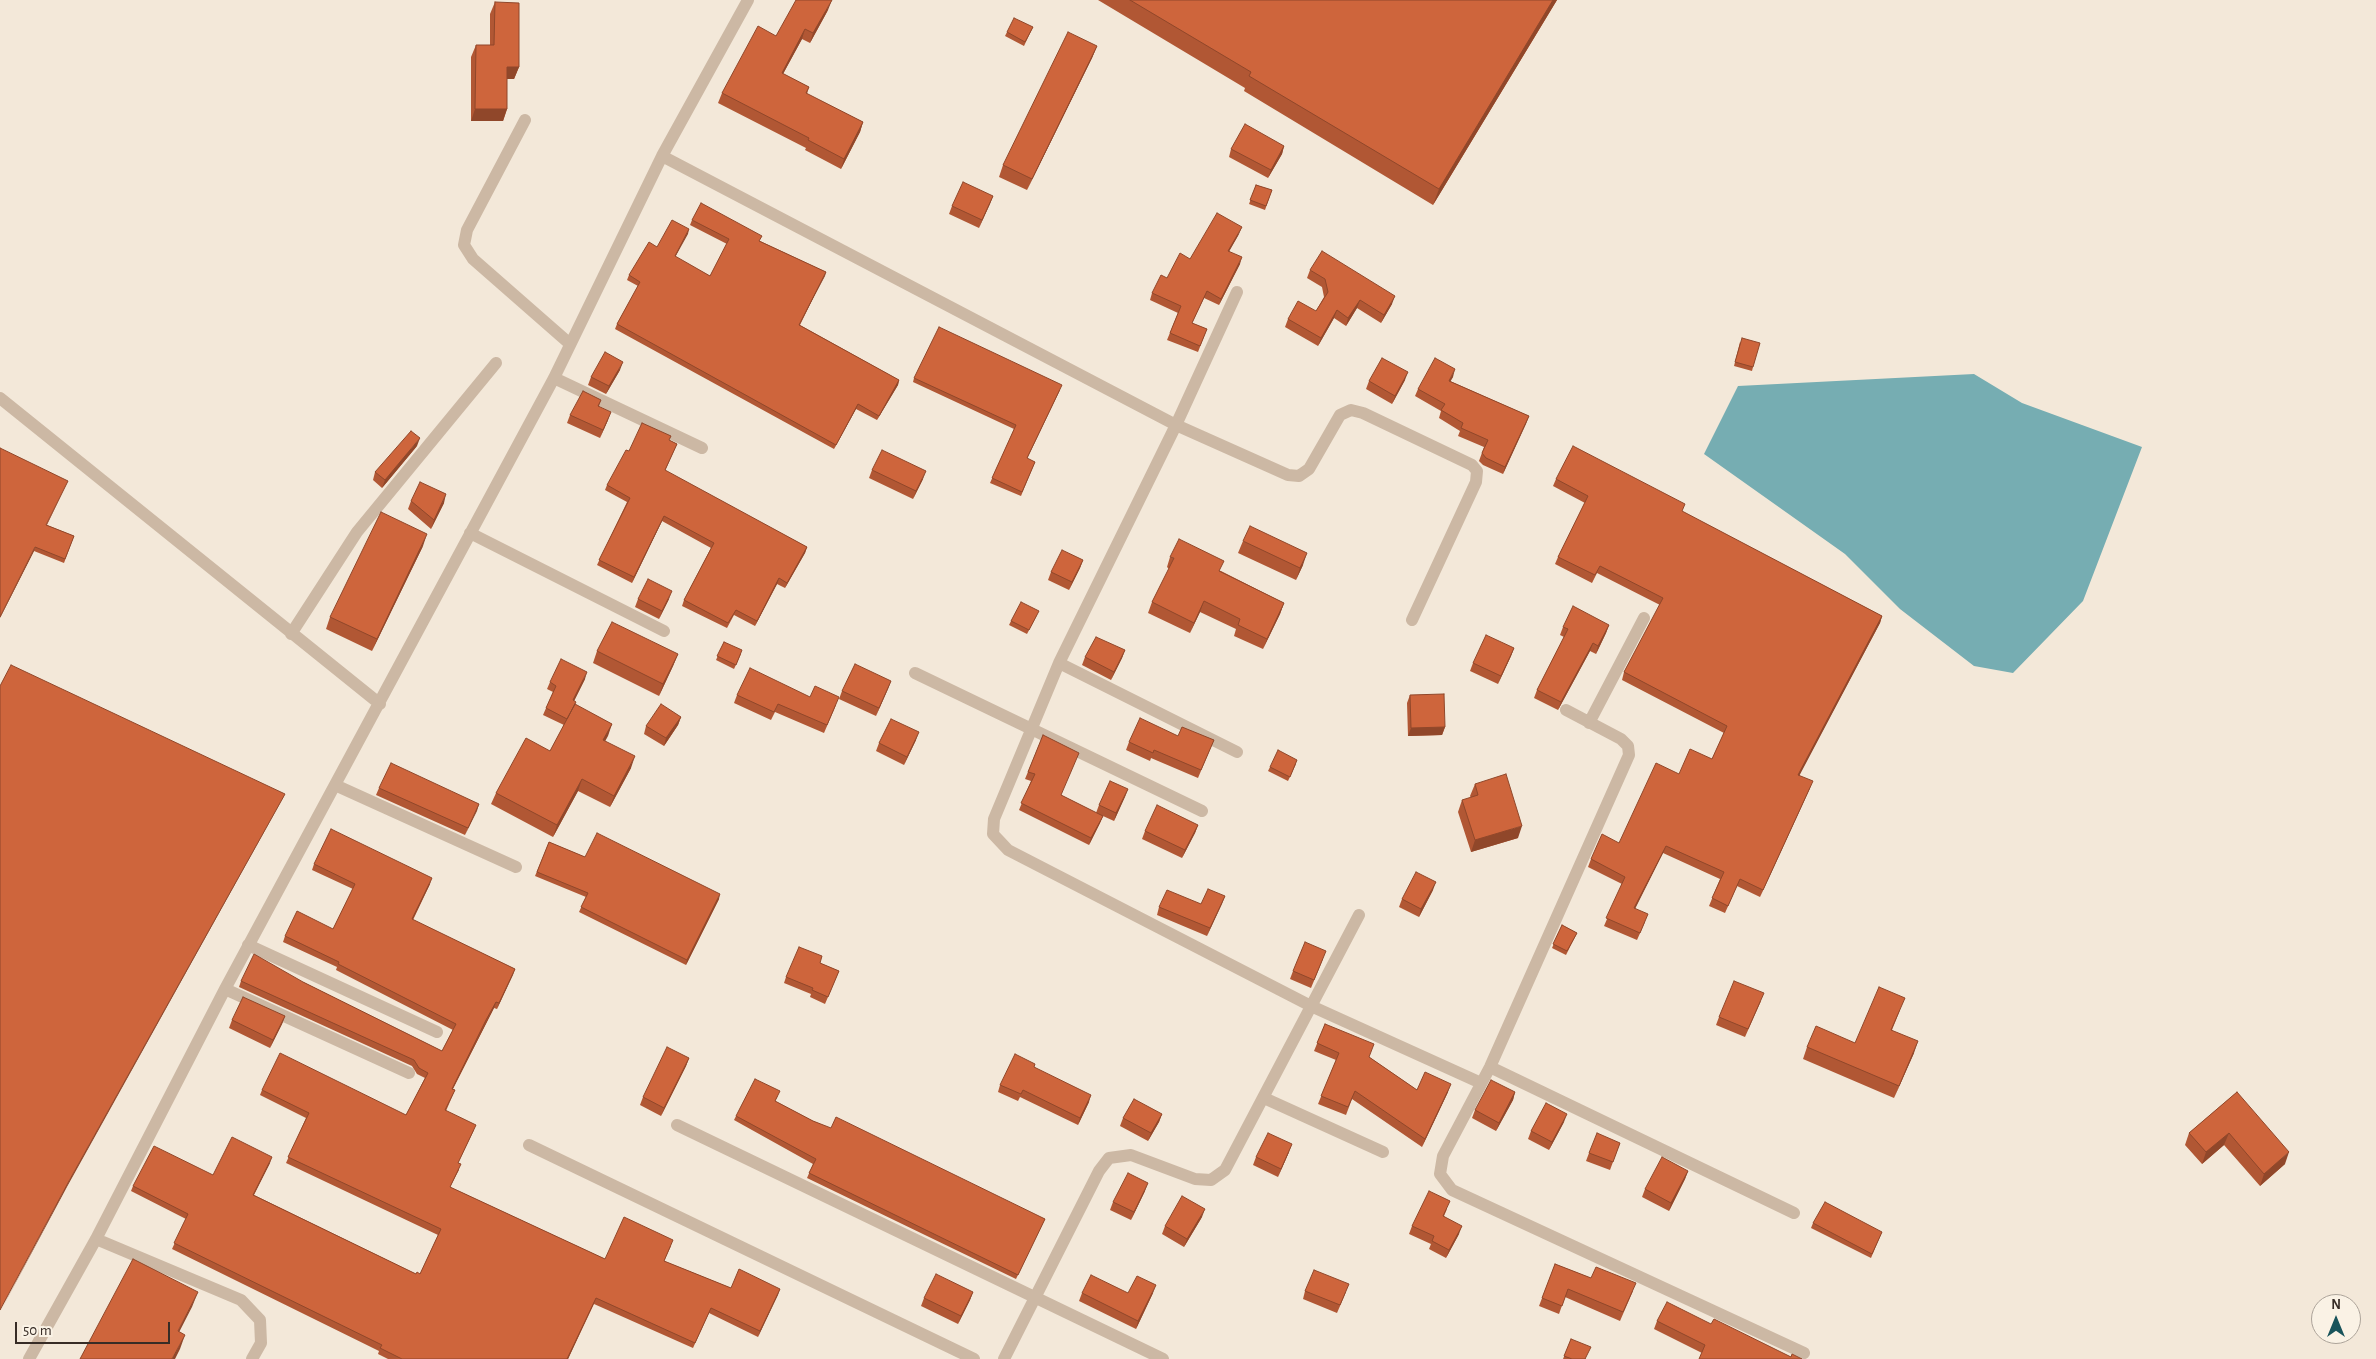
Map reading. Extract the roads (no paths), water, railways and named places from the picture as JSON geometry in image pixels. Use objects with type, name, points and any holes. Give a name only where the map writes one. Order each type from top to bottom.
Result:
[{"type":"street","points":[[30,1359],[96,1239],[224,989],[380,704],[554,378],[662,156],[748,0]]},
{"type":"street","points":[[525,120],[467,230],[464,245],[473,259],[570,344]]},
{"type":"street","points":[[662,156],[1176,425],[1288,475],[1300,476],[1309,468],[1340,415],[1351,410],[1364,413],[1472,465],[1478,471],[1476,482],[1412,620]]},
{"type":"street","points":[[1238,292],[1176,425],[1059,663],[994,819],[993,834],[1008,850],[1311,1006],[1480,1083]]},
{"type":"street","points":[[291,634],[357,532],[496,364]]},
{"type":"street","points":[[554,378],[702,448]]},
{"type":"street","points":[[0,398],[380,704]]},
{"type":"street","points":[[470,533],[664,631]]},
{"type":"street","points":[[1589,723],[1644,618]]},
{"type":"street","points":[[1059,663],[1238,752]]},
{"type":"street","points":[[915,673],[1202,811]]},
{"type":"street","points":[[1566,710],[1621,739],[1628,746],[1629,755],[1490,1066],[1443,1156],[1440,1174],[1452,1190],[1804,1353]]},
{"type":"street","points":[[335,785],[516,867]]},
{"type":"street","points":[[1004,1359],[1099,1171],[1109,1158],[1131,1155],[1195,1179],[1211,1180],[1225,1170],[1359,916]]},
{"type":"street","points":[[248,945],[437,1032]]},
{"type":"street","points":[[224,989],[409,1073]]},
{"type":"street","points":[[1490,1066],[1794,1214]]},
{"type":"street","points":[[1264,1098],[1384,1152]]},
{"type":"street","points":[[677,1124],[1034,1299],[1163,1359]]},
{"type":"street","points":[[529,1146],[974,1359]]},
{"type":"street","points":[[96,1239],[241,1300],[260,1320],[261,1343],[252,1359]]},
{"type":"water","points":[[1974,374],[2022,403],[2142,447],[2083,601],[2013,673],[1974,666],[1900,609],[1845,554],[1704,454],[1738,386]]}]
